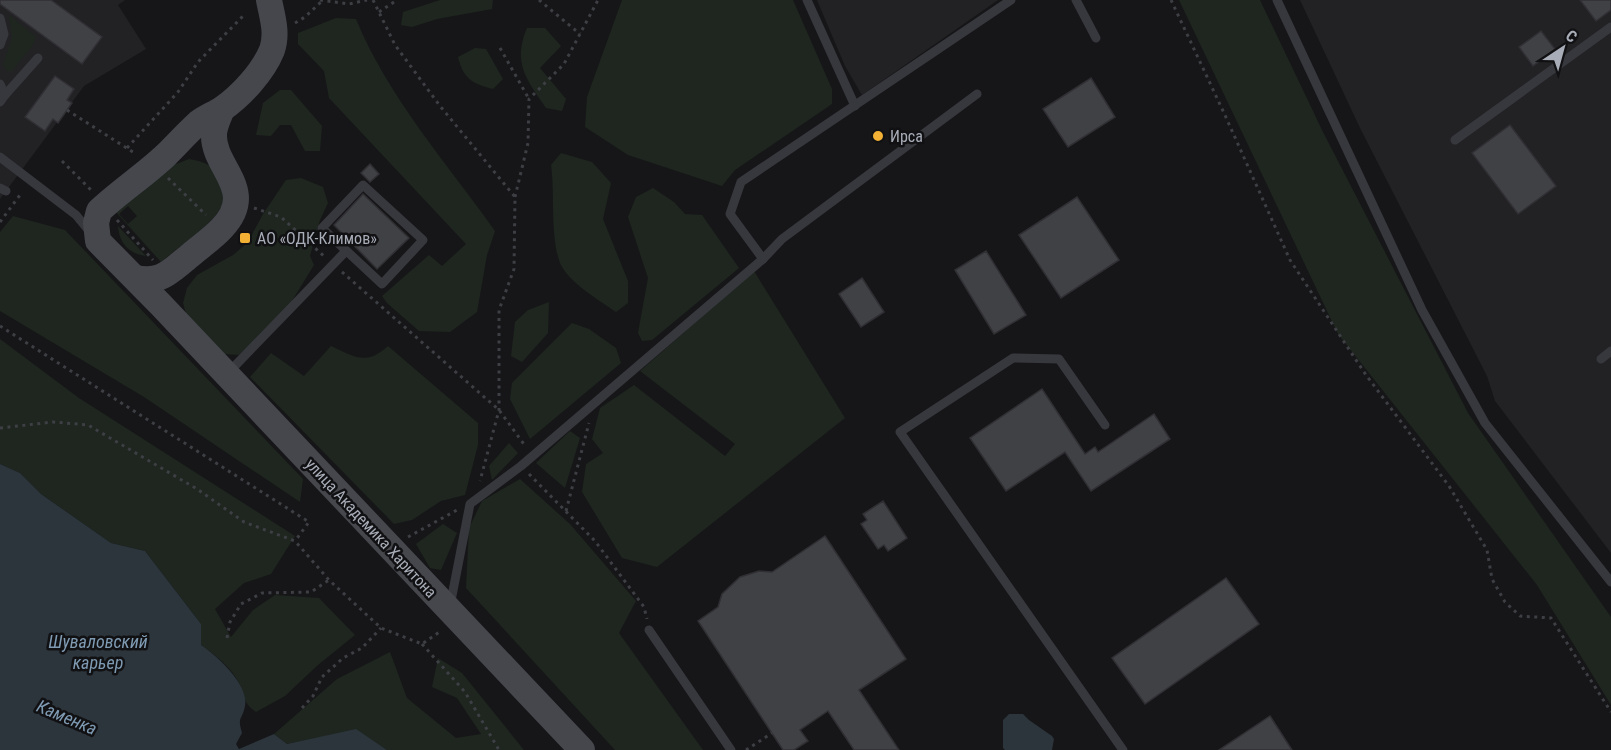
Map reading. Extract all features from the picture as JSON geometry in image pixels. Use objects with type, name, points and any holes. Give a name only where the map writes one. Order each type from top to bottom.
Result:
[{"type":"street","points":[[98,241],[96,223],[99,211],[205,117],[222,109],[254,78],[272,49],[274,21],[269,1]]},
{"type":"street","points":[[135,278],[150,280],[160,270],[220,230],[230,217],[235,192],[232,180],[221,161],[214,135],[222,109]]},
{"type":"street","points":[[159,160],[178,150],[198,150],[221,161]]},
{"type":"street","name":"улица Академика Харитона","points":[[98,241],[582,750]]},
{"type":"street","points":[[160,270],[161,305]]},
{"type":"lane","points":[[807,0],[855,106]]},
{"type":"lane","points":[[763,259],[730,214],[741,182],[1011,0]]},
{"type":"lane","points":[[1076,0],[1096,38]]},
{"type":"lane","points":[[1277,0],[1422,310],[1485,423],[1611,582]]},
{"type":"lane","points":[[0,18],[4,34],[0,45]]},
{"type":"lane","points":[[1455,140],[1611,27]]},
{"type":"lane","points":[[3,99],[38,58]]},
{"type":"lane","points":[[0,84],[3,99]]},
{"type":"lane","points":[[453,616],[470,504],[533,456],[763,259],[782,239],[977,94]]},
{"type":"lane","points":[[0,157],[75,215],[98,241]]},
{"type":"lane","points":[[363,185],[423,240],[382,284],[346,251],[322,228],[363,185]]},
{"type":"lane","points":[[227,375],[346,251]]},
{"type":"lane","points":[[1601,359],[1611,351]]},
{"type":"lane","points":[[1105,425],[1059,359],[1013,358],[900,432],[1123,750]]},
{"type":"lane","points":[[650,630],[731,750]]},
{"type":"path","points":[[287,28],[305,17],[322,0],[349,4],[366,0]]},
{"type":"path","points":[[373,0],[395,45],[440,106],[515,197]]},
{"type":"path","points":[[379,12],[397,0]]},
{"type":"path","points":[[539,0],[580,34]]},
{"type":"path","points":[[529,99],[564,64],[598,0]]},
{"type":"path","points":[[1171,0],[1290,260],[1361,367],[1449,486],[1486,550],[1492,579],[1505,602],[1520,616],[1551,618],[1611,712]]},
{"type":"path","points":[[127,148],[178,92],[198,62],[244,15]]},
{"type":"path","points":[[408,537],[470,504],[483,476],[499,410],[499,310],[514,269],[515,197],[528,143],[529,99],[500,48]]},
{"type":"path","points":[[67,110],[127,148],[159,160],[163,172],[220,230]]},
{"type":"path","points":[[62,160],[98,196]]},
{"type":"path","points":[[0,222],[20,195]]},
{"type":"path","points":[[234,203],[281,217],[499,410],[533,456]]},
{"type":"path","points":[[112,214],[160,270]]},
{"type":"path","points":[[0,326],[309,522],[295,541]]},
{"type":"path","points":[[566,512],[595,403]]},
{"type":"path","points":[[0,428],[53,422],[88,425],[197,489],[244,522],[295,541],[329,580],[381,628],[423,644],[465,692],[499,750]]},
{"type":"path","points":[[521,466],[595,541],[644,607],[650,630]]},
{"type":"path","points":[[227,638],[230,622],[241,604],[262,593],[310,592],[329,580]]},
{"type":"path","points":[[423,644],[453,616]]},
{"type":"path","points":[[302,708],[313,696],[321,677],[342,658],[362,648],[381,628]]},
{"type":"path","points":[[746,750],[772,733]]},
{"type":"shaded area","points":[[0,0],[125,0],[118,5],[146,49],[84,86],[0,199]]},
{"type":"shaded area","points":[[440,0],[493,0],[492,9],[437,19],[412,27],[401,25],[403,12]]},
{"type":"shaded area","points":[[622,0],[793,0],[832,89],[832,104],[735,170],[722,186],[628,155],[585,127],[587,97]]},
{"type":"shaded area","points":[[817,0],[998,0],[862,95],[845,66]]},
{"type":"shaded area","points":[[1179,0],[1260,0],[1323,132],[1468,413],[1611,617],[1611,705],[1537,585],[1338,334]]},
{"type":"shaded area","points":[[1300,0],[1611,0],[1611,553],[1495,401],[1487,376],[1360,128]]},
{"type":"shaded area","points":[[9,15],[36,37],[33,45],[12,71],[7,71],[3,65],[12,38]]},
{"type":"shaded area","points":[[336,18],[356,19],[369,48],[401,102],[495,231],[487,255],[477,312],[450,332],[419,331],[382,296],[429,255],[442,266],[466,244],[329,98],[324,71],[298,44],[298,33]]},
{"type":"shaded area","points":[[527,28],[545,28],[561,46],[540,68],[566,99],[562,111],[546,108],[524,71],[521,51]]},
{"type":"shaded area","points":[[475,48],[486,49],[503,79],[493,89],[474,82],[463,70],[458,57]]},
{"type":"shaded area","points":[[280,90],[291,90],[322,126],[320,151],[305,151],[291,125],[280,125],[271,136],[256,135],[263,103]]},
{"type":"shaded area","points":[[561,153],[592,162],[611,183],[603,219],[628,281],[628,303],[616,312],[577,284],[560,263],[555,240],[551,165]]},
{"type":"shaded area","points":[[189,159],[213,168],[220,176],[224,202],[205,226],[161,262],[116,212],[171,166]],"holes":[[[128,206],[137,216],[128,224],[119,214]]]},
{"type":"shaded area","points":[[301,178],[323,187],[328,203],[320,220],[310,256],[314,265],[287,309],[239,355],[224,354],[187,317],[183,303],[187,288],[197,275],[233,255],[248,242],[263,214],[286,180]]},
{"type":"shaded area","points":[[653,188],[674,202],[685,214],[702,215],[739,268],[652,340],[642,341],[638,333],[648,278],[628,217],[636,197]]},
{"type":"shaded area","points":[[13,216],[65,230],[303,479],[300,502],[144,397],[0,311],[0,232]]},
{"type":"shaded area","points":[[118,226],[146,256],[126,247],[120,238]]},
{"type":"shaded area","points":[[754,271],[845,418],[657,567],[622,558],[582,492],[586,464],[603,453],[592,439],[600,408],[634,385],[725,456],[735,444],[640,371]]},
{"type":"shaded area","points":[[549,302],[548,333],[522,362],[511,356],[515,322],[528,310]]},
{"type":"shaded area","points":[[572,323],[589,329],[616,348],[621,363],[530,439],[510,399],[512,383]]},
{"type":"shaded area","points":[[0,339],[79,398],[295,536],[271,574],[244,583],[215,609],[231,637],[253,610],[275,595],[319,598],[355,635],[285,696],[256,712],[251,708],[232,672],[201,645],[201,624],[145,551],[111,543],[41,494],[20,473],[0,464]]},
{"type":"shaded area","points":[[331,346],[360,358],[367,358],[388,346],[478,423],[478,445],[465,495],[441,501],[412,520],[394,524],[250,377],[271,353],[304,376]]},
{"type":"shaded area","points":[[570,431],[580,438],[565,488],[536,463]]},
{"type":"shaded area","points":[[509,443],[518,453],[492,480],[489,466]]},
{"type":"shaded area","points":[[520,479],[570,524],[636,601],[619,633],[703,750],[615,750],[466,588],[469,528],[482,501]]},
{"type":"shaded area","points":[[443,524],[457,533],[441,570],[430,568],[416,544]]},
{"type":"shaded area","points":[[390,652],[407,698],[456,738],[481,734],[457,698],[432,687],[438,658],[462,673],[524,750],[387,750],[356,730],[287,744],[274,734],[337,679]]},
{"type":"water","name":"Шуваловский карьер","points":[[0,464],[20,473],[41,494],[111,543],[145,551],[201,624],[201,645],[223,663],[242,689],[245,706],[240,721],[242,733],[236,744],[239,749],[274,734],[287,744],[356,729],[387,750],[0,750]]},
{"type":"water","points":[[1009,714],[1023,714],[1052,736],[1054,739],[1052,750],[1005,750],[1003,748],[1003,720]]},
{"type":"building","points":[[0,0],[51,0],[102,37],[82,64],[0,4]]},
{"type":"building","points":[[1580,0],[1611,0],[1611,10],[1596,21]]},
{"type":"building","points":[[1541,31],[1555,49],[1533,66],[1519,47]]},
{"type":"building","points":[[55,76],[74,89],[67,100],[72,103],[58,123],[53,119],[45,131],[25,117]]},
{"type":"building","points":[[1091,78],[1115,117],[1068,147],[1043,109]]},
{"type":"building","points":[[1510,125],[1556,186],[1518,214],[1472,153]]},
{"type":"building","points":[[370,164],[379,174],[370,182],[361,173]]},
{"type":"building","points":[[363,194],[409,238],[377,269],[334,225]]},
{"type":"building","points":[[1077,197],[1119,260],[1061,298],[1019,235]]},
{"type":"building","points":[[986,251],[1026,315],[994,334],[955,270]]},
{"type":"building","points":[[862,278],[884,312],[861,327],[839,294]]},
{"type":"building","points":[[1042,389],[1085,454],[1095,447],[1098,452],[1154,414],[1170,439],[1091,491],[1065,452],[1006,491],[970,438]]},
{"type":"building","points":[[883,501],[907,538],[888,551],[884,545],[878,549],[861,524],[867,520],[863,514]]},
{"type":"building","points":[[825,536],[906,659],[859,690],[899,750],[854,750],[828,711],[800,730],[808,741],[794,750],[783,750],[698,621],[718,607],[722,594],[740,577],[759,571],[772,572]]},
{"type":"building","points":[[1226,578],[1259,624],[1145,704],[1112,658]]},
{"type":"building","points":[[1270,716],[1292,750],[1219,750]]},
{"type":"place","name":"Ирса","points":[[878,136]]},
{"type":"place","name":"АО «ОДК-Климов»","points":[[245,238]]},
{"type":"water label","name":"Каменка","points":[[67,717]]}]
